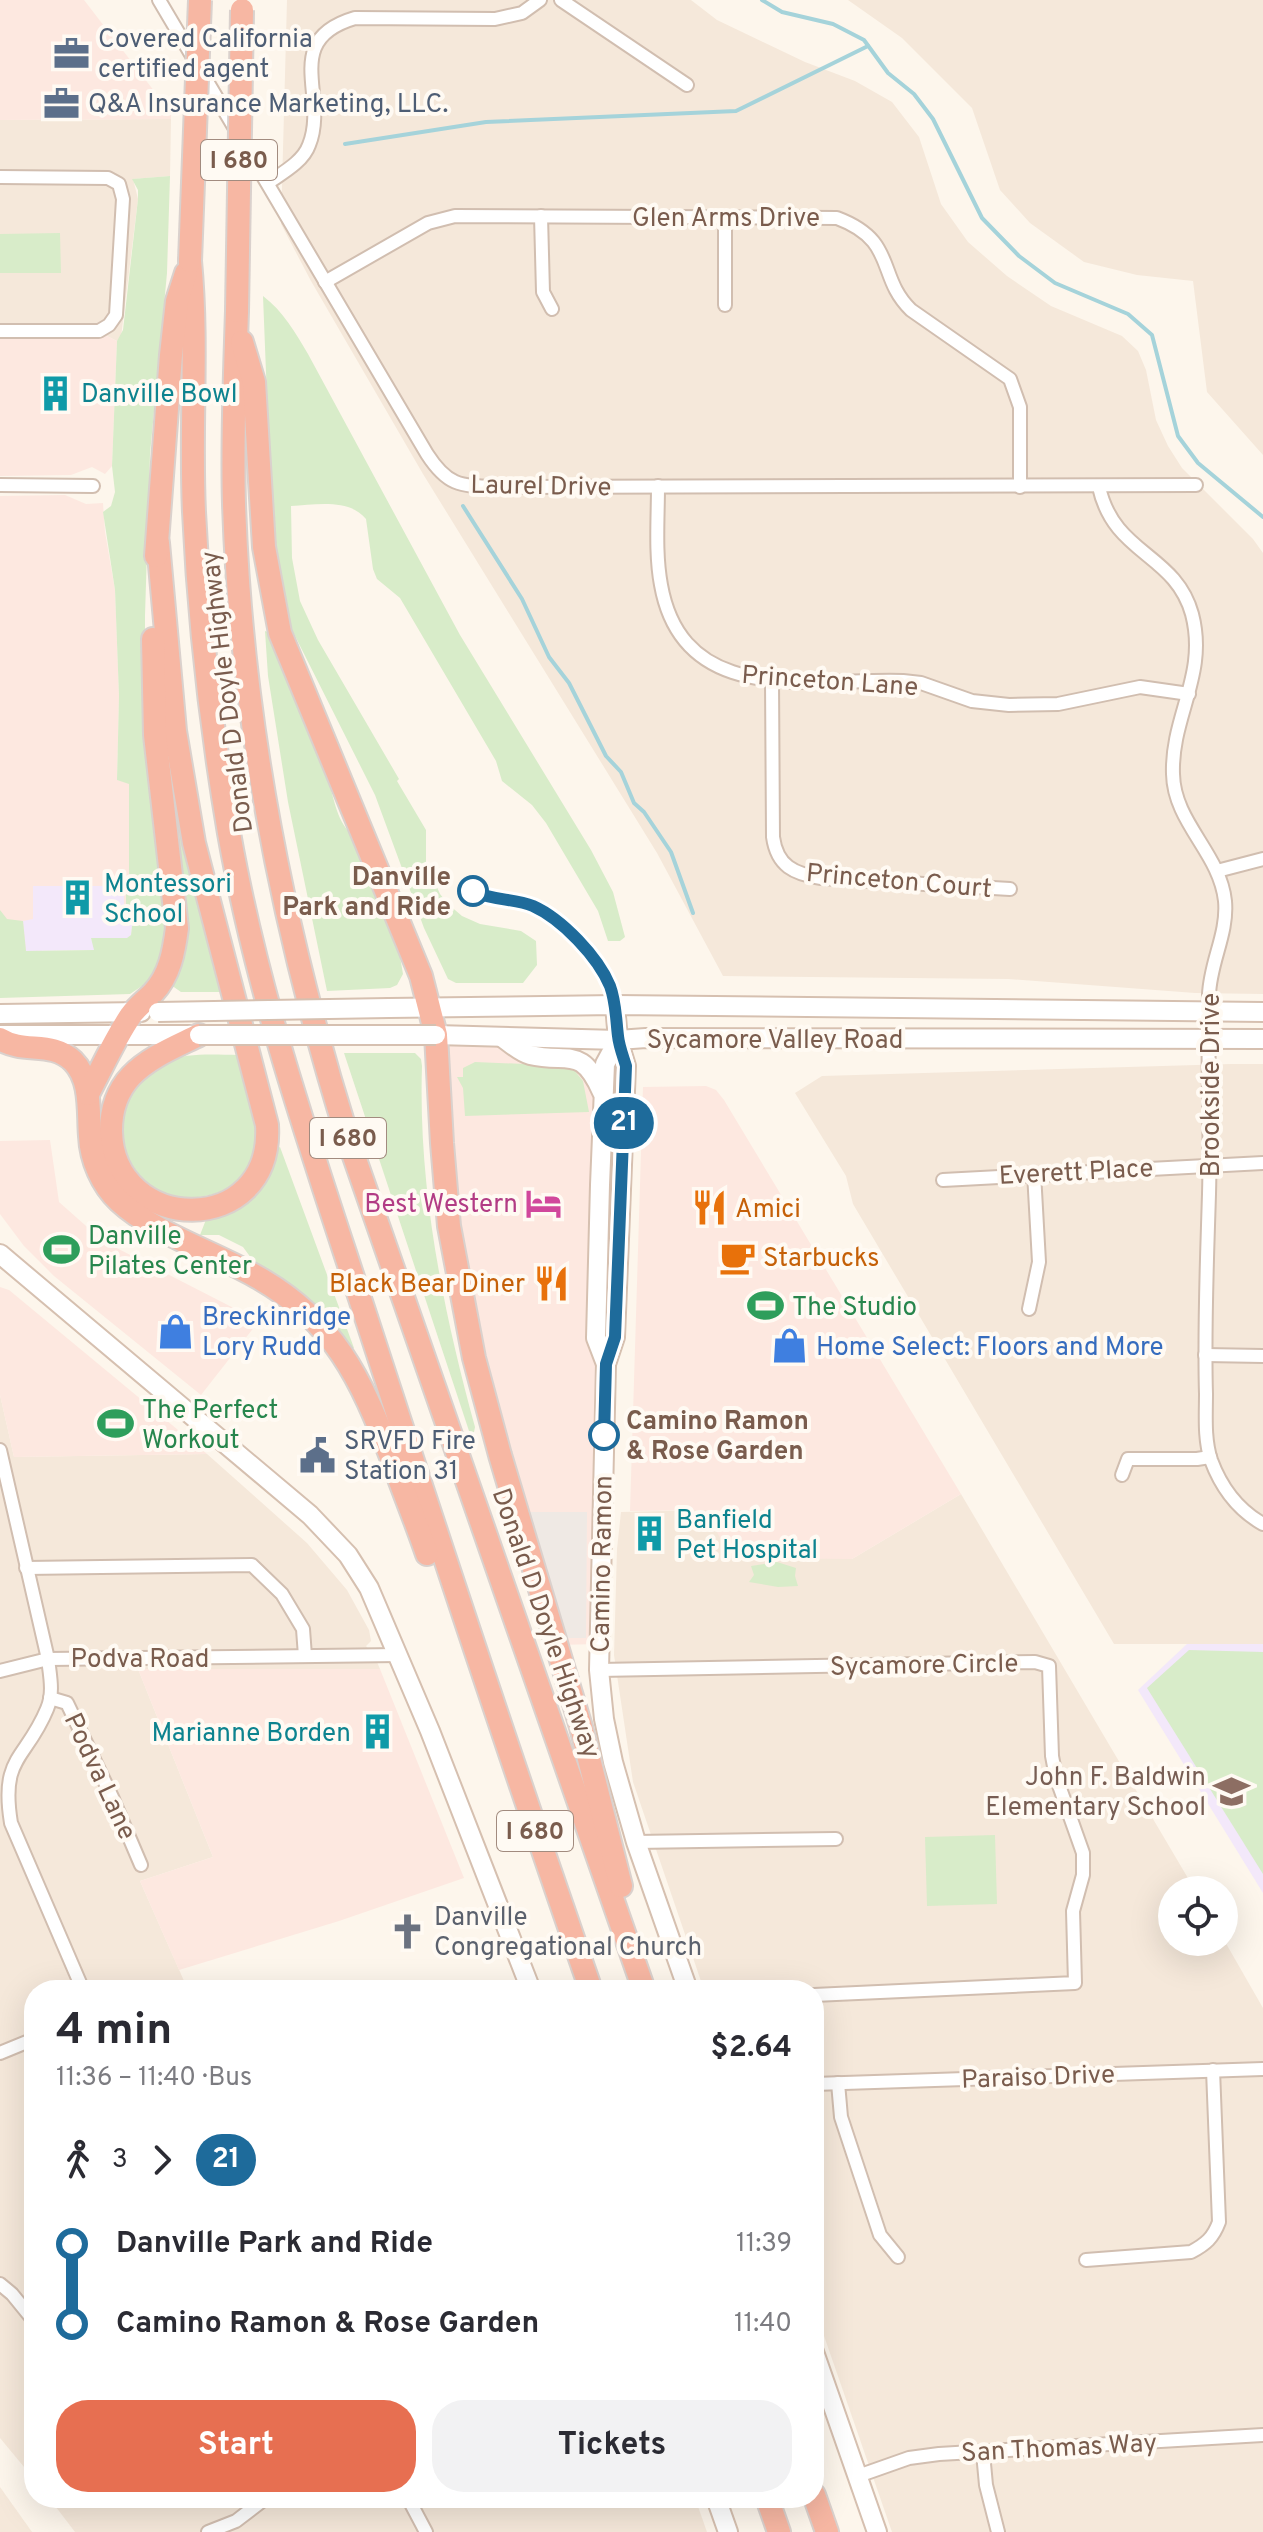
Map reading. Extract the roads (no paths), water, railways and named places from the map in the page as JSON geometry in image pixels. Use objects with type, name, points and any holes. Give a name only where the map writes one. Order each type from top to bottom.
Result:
[{"type":"highway","name":"I 680","points":[[186,302],[200,0]]},
{"type":"highway","name":"Donald D Doyle Highway","points":[[242,5],[233,426],[241,614],[266,812],[290,932],[318,1042],[348,1139],[641,1980]]},
{"type":"highway","name":"Donald D Doyle Highway","points":[[186,302],[201,619],[212,725],[251,941],[311,1153],[480,1671],[588,1980]]},
{"type":"highway","points":[[88,1094],[133,1012],[156,990],[166,974],[177,928],[155,735],[153,573],[158,543],[161,464],[186,302]]},
{"type":"highway","points":[[236,318],[254,382],[264,547],[280,633],[421,976],[436,1035],[445,1187],[464,1315],[500,1455],[622,1882],[620,1917]]},
{"type":"highway","points":[[158,543],[163,574],[168,676],[189,815],[206,896],[267,1125],[268,1143],[264,1162],[254,1182],[239,1196],[223,1205],[203,1210],[181,1210],[160,1205],[139,1192],[117,1162],[111,1144],[111,1126],[113,1108],[120,1090],[132,1075],[148,1062],[199,1035]]},
{"type":"highway","points":[[0,1037],[13,1047],[47,1048],[61,1052],[77,1065],[88,1094],[90,1140],[96,1166],[104,1184],[117,1199],[142,1218],[238,1265],[289,1296],[309,1313],[344,1353],[357,1375],[381,1432],[451,1623],[480,1671]]},
{"type":"highway","points":[[771,2508],[779,2532]]},
{"type":"highway","points":[[819,2508],[827,2532]]},
{"type":"main road","name":"Sycamore Valley Road","points":[[0,1014],[615,1005],[1263,1012]]},
{"type":"main road","name":"Camino Ramon","points":[[615,1005],[618,1040],[626,1066],[615,1337],[606,1364],[599,1670],[613,1762],[636,1842],[684,1980]]},
{"type":"main road","name":"Sycamore Valley Road","points":[[0,1037],[119,1034],[436,1035],[618,1040],[1263,1039]]},
{"type":"main road","points":[[503,1038],[528,1055],[575,1058],[593,1072],[604,1097]]},
{"type":"main road","name":"Camino Ramon","points":[[606,1364],[596,1338],[605,1064],[618,1040]]},
{"type":"main road","points":[[0,1254],[310,1515],[348,1555],[399,1655],[527,1980]]},
{"type":"main road","points":[[824,2380],[877,2532]]},
{"type":"main road","points":[[720,2508],[728,2532]]},
{"type":"street","name":"Laurel Drive","points":[[159,0],[427,454],[437,470],[452,482],[495,487],[1196,485]]},
{"type":"street","points":[[268,183],[299,160],[309,146],[313,55],[320,37],[335,24],[355,18],[495,19],[522,13],[540,0]]},
{"type":"street","points":[[561,0],[687,85]]},
{"type":"street","points":[[0,177],[108,178],[119,184],[123,199],[116,315],[109,325],[99,331],[0,331]]},
{"type":"street","name":"Glen Arms Drive","points":[[325,282],[436,220],[455,216],[837,218],[865,232],[881,252],[905,304],[1010,379],[1020,407],[1020,487]]},
{"type":"street","points":[[541,216],[543,292],[552,309]]},
{"type":"street","points":[[725,217],[725,305]]},
{"type":"street","points":[[0,485],[93,486]]},
{"type":"street","name":"Princeton Lane","points":[[658,486],[660,582],[664,601],[673,622],[693,649],[711,664],[732,674],[772,681],[921,683],[972,701],[1009,705],[1058,704],[1140,687],[1189,694]]},
{"type":"street","name":"Brookside Drive","points":[[1099,487],[1107,516],[1117,529],[1172,576],[1186,596],[1197,642],[1197,655],[1174,756],[1174,784],[1182,812],[1223,886],[1226,918],[1211,981],[1205,1355],[1207,1437],[1210,1457],[1227,1492],[1241,1508],[1263,1524]]},
{"type":"street","name":"Princeton Court","points":[[772,681],[773,837],[783,864],[803,875],[821,878],[1010,889]]},
{"type":"street","points":[[1217,871],[1263,859]]},
{"type":"street","name":"Everett Place","points":[[943,1180],[1263,1163]]},
{"type":"street","points":[[1029,1309],[1039,1262],[1034,1173]]},
{"type":"street","points":[[1205,1355],[1263,1356]]},
{"type":"street","name":"Podva Road","points":[[0,1450],[9,1526],[26,1568],[48,1659],[399,1655]]},
{"type":"street","points":[[1122,1475],[1128,1459],[1210,1457]]},
{"type":"street","points":[[26,1568],[252,1565],[282,1594],[303,1629],[305,1656]]},
{"type":"street","points":[[0,1671],[48,1659],[50,1698],[42,1718],[2,1783],[11,1823],[79,1980]]},
{"type":"street","name":"Sycamore Circle","points":[[599,1670],[1035,1662],[1049,1666],[1052,1756],[1056,1777],[1083,1853],[1083,1875],[1073,1911],[1075,1983],[824,1995]]},
{"type":"street","name":"Podva Lane","points":[[50,1698],[67,1703],[80,1726],[141,1865]]},
{"type":"street","points":[[636,1842],[836,1839]]},
{"type":"street","points":[[0,2053],[24,2043]]},
{"type":"street","name":"Paraiso Drive","points":[[824,2084],[1263,2069]]},
{"type":"street","points":[[1086,2260],[1191,2252],[1213,2236],[1219,2222],[1213,2070]]},
{"type":"street","points":[[838,2083],[841,2117],[880,2235],[898,2257]]},
{"type":"street","points":[[0,2284],[24,2309]]},
{"type":"street","name":"San Thomas Way","points":[[858,2476],[909,2458],[939,2454],[1263,2435]]},
{"type":"street","points":[[983,2453],[986,2485],[998,2532]]},
{"type":"street","points":[[208,2532],[236,2521],[253,2508]]},
{"type":"street","points":[[413,2508],[426,2532]]},
{"type":"waterway","points":[[762,0],[782,12],[833,24],[864,40],[888,73],[914,94],[933,119],[982,218],[1019,256],[1055,283],[1128,314],[1152,335],[1178,436],[1198,463],[1263,517]]},
{"type":"waterway","points":[[345,144],[486,122],[736,111],[868,46]]},
{"type":"waterway","points":[[463,506],[522,599],[549,657],[569,683],[606,756],[621,772],[634,803],[644,812],[671,852],[693,913]]},
{"type":"place","name":"Covered California certified agent","points":[[72,53]]},
{"type":"place","name":"Q&A Insurance Marketing, LLC.","points":[[62,103]]},
{"type":"place","name":"Danville Bowl","points":[[55,393]]},
{"type":"place","name":"Danville Park and Ride","points":[[473,891]]},
{"type":"place","name":"Montessori School","points":[[78,898]]},
{"type":"place","name":"Best Western","points":[[544,1203]]},
{"type":"place","name":"Amici","points":[[709,1208]]},
{"type":"place","name":"Danville Pilates Center","points":[[62,1250]]},
{"type":"place","name":"Starbucks","points":[[737,1257]]},
{"type":"place","name":"Black Bear Diner","points":[[551,1283]]},
{"type":"place","name":"The Studio","points":[[766,1306]]},
{"type":"place","name":"Breckinridge Lory Rudd","points":[[176,1331]]},
{"type":"place","name":"Home Select: Floors and More","points":[[790,1346]]},
{"type":"place","name":"The Perfect Workout","points":[[116,1424]]},
{"type":"place","name":"Camino Ramon & Rose Garden","points":[[604,1435]]},
{"type":"place","name":"SRVFD Fire Station 31","points":[[318,1455]]},
{"type":"place","name":"Banfield Pet Hospital","points":[[650,1534]]},
{"type":"place","name":"Marianne Borden","points":[[377,1732]]},
{"type":"place","name":"John F. Baldwin Elementary School","points":[[1232,1791]]},
{"type":"place","name":"Danville Congregational Church","points":[[408,1931]]}]
